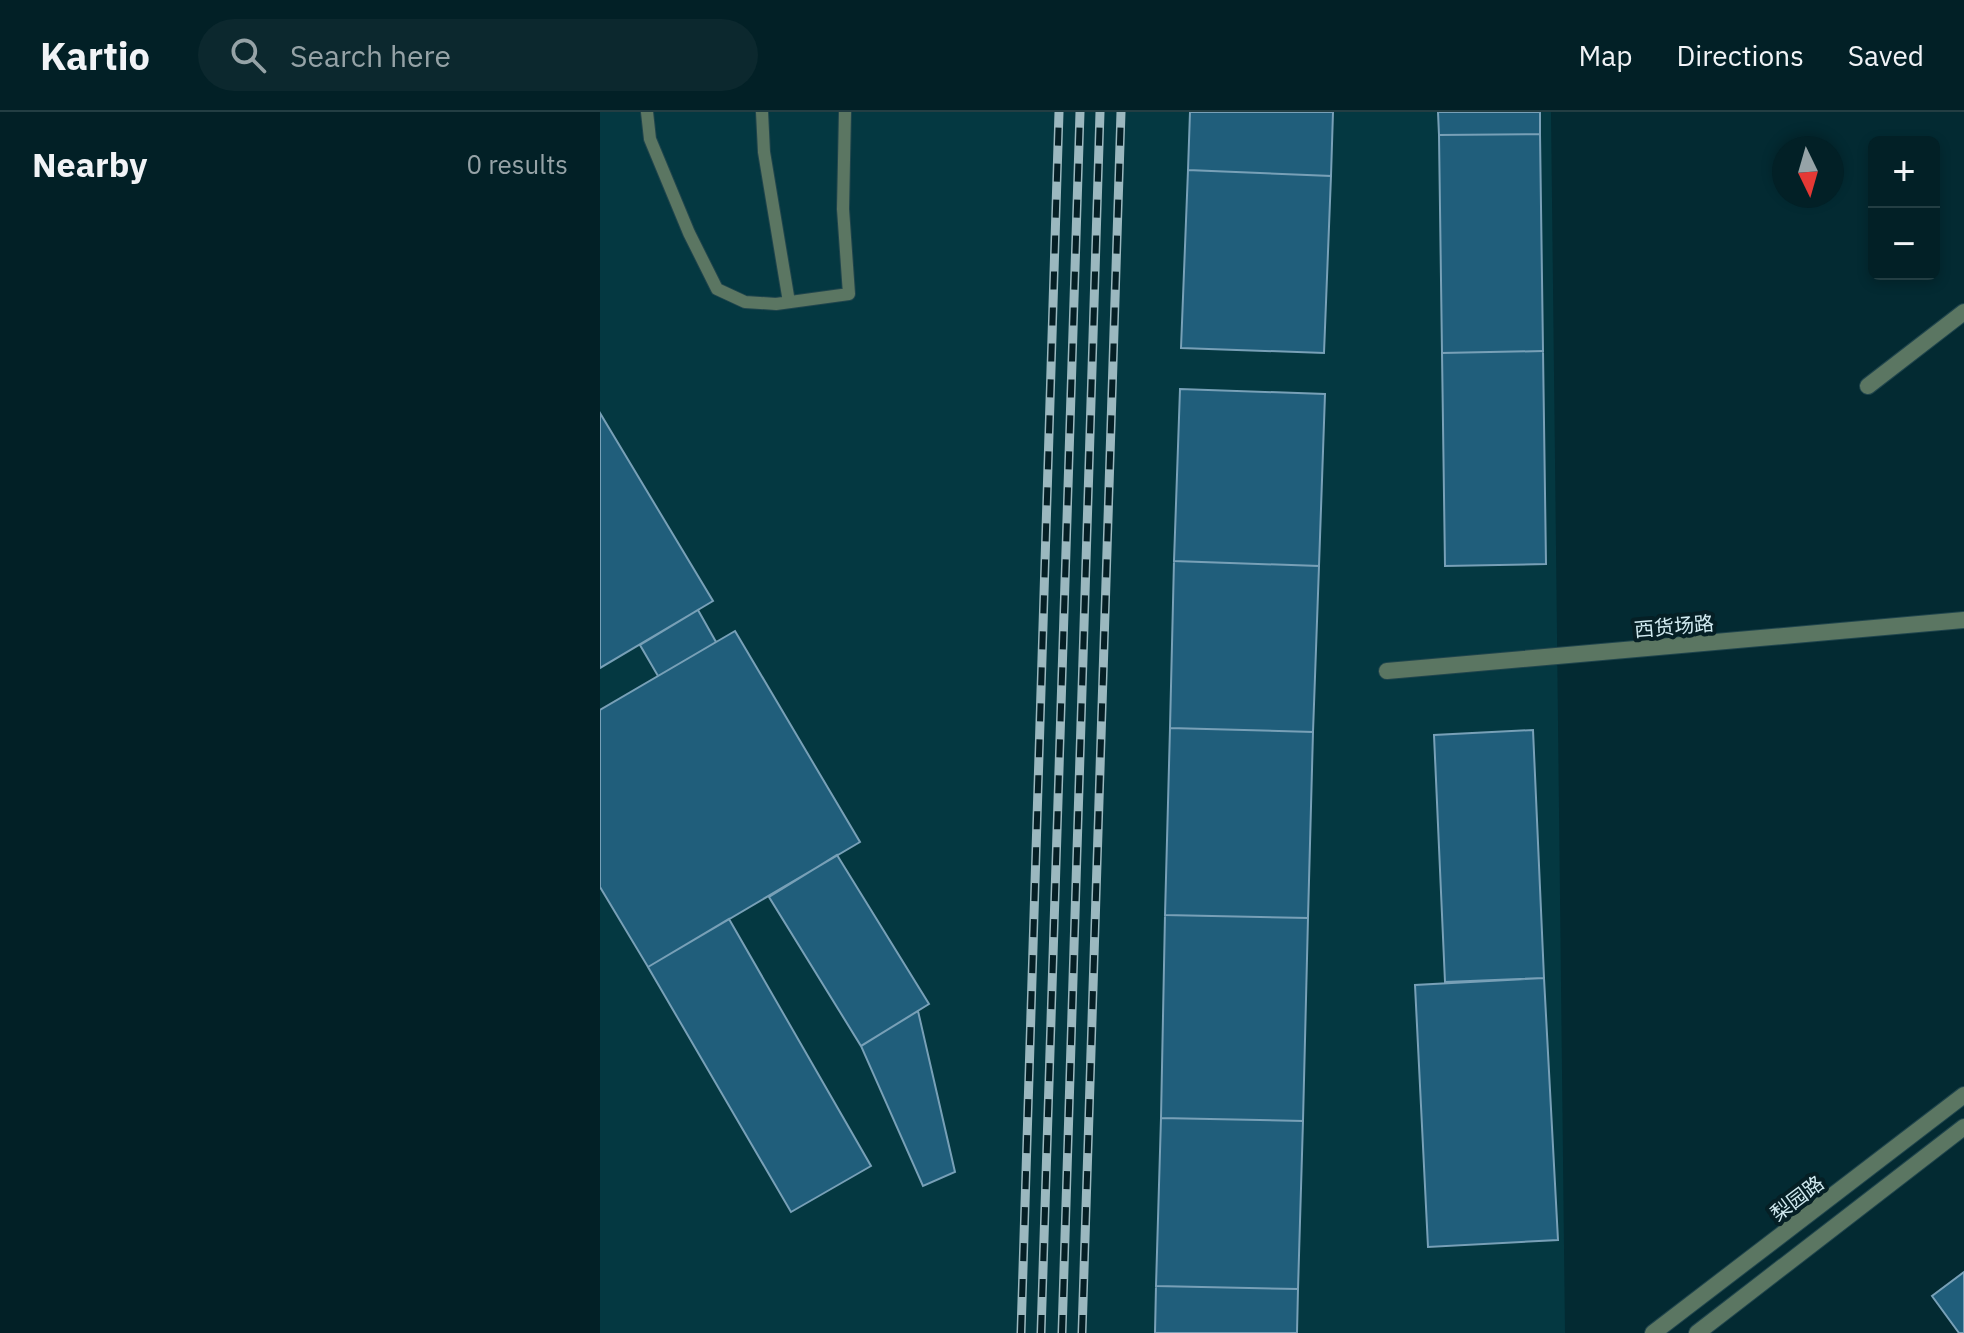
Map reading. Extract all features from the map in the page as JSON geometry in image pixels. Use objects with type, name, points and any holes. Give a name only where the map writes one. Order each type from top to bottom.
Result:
[{"type":"street","points":[[1868,386],[1964,312]]},
{"type":"street","name":"西货场路","points":[[1387,671],[1964,620]]},
{"type":"street","name":"梨园路","points":[[1653,1333],[1964,1095]]},
{"type":"street","points":[[1697,1333],[1964,1127]]},
{"type":"lane","points":[[647,112],[650,139],[689,233],[717,289],[745,302],[776,304],[849,294],[843,209],[845,112]]},
{"type":"lane","points":[[762,112],[764,152],[789,302]]},
{"type":"shaded area","points":[[600,112],[1551,112],[1565,1333],[600,1333]]},
{"type":"building","points":[[1190,112],[1333,112],[1331,176],[1188,170]]},
{"type":"building","points":[[1438,112],[1540,112],[1540,134],[1439,135]]},
{"type":"building","points":[[1540,134],[1543,351],[1442,353],[1439,135]]},
{"type":"building","points":[[1188,170],[1331,176],[1324,353],[1181,348]]},
{"type":"building","points":[[1543,351],[1546,564],[1445,566],[1442,353]]},
{"type":"building","points":[[1180,389],[1325,394],[1319,566],[1174,561]]},
{"type":"building","points":[[600,413],[713,601],[600,668]]},
{"type":"building","points":[[1174,561],[1319,566],[1313,732],[1170,728]]},
{"type":"building","points":[[698,610],[716,642],[658,676],[640,645]]},
{"type":"building","points":[[735,631],[860,842],[648,967],[600,887],[600,710]]},
{"type":"building","points":[[1170,728],[1313,732],[1308,918],[1165,915]]},
{"type":"building","points":[[1533,730],[1544,978],[1445,982],[1434,735]]},
{"type":"building","points":[[837,855],[929,1004],[861,1046],[769,897]]},
{"type":"building","points":[[1165,915],[1308,918],[1303,1121],[1161,1118]]},
{"type":"building","points":[[729,919],[871,1166],[791,1212],[648,967]]},
{"type":"building","points":[[1544,978],[1558,1240],[1428,1247],[1415,985]]},
{"type":"building","points":[[918,1011],[955,1172],[923,1186],[861,1046]]},
{"type":"building","points":[[1161,1118],[1303,1121],[1298,1289],[1156,1286]]},
{"type":"building","points":[[1964,1272],[1964,1333],[1959,1333],[1932,1296]]},
{"type":"building","points":[[1156,1286],[1298,1289],[1297,1333],[1155,1333]]},
{"type":"railway","points":[[1021,1333],[1059,112]]},
{"type":"railway","points":[[1041,1333],[1080,112]]},
{"type":"railway","points":[[1062,1333],[1100,112]]},
{"type":"railway","points":[[1082,1333],[1121,112]]}]
